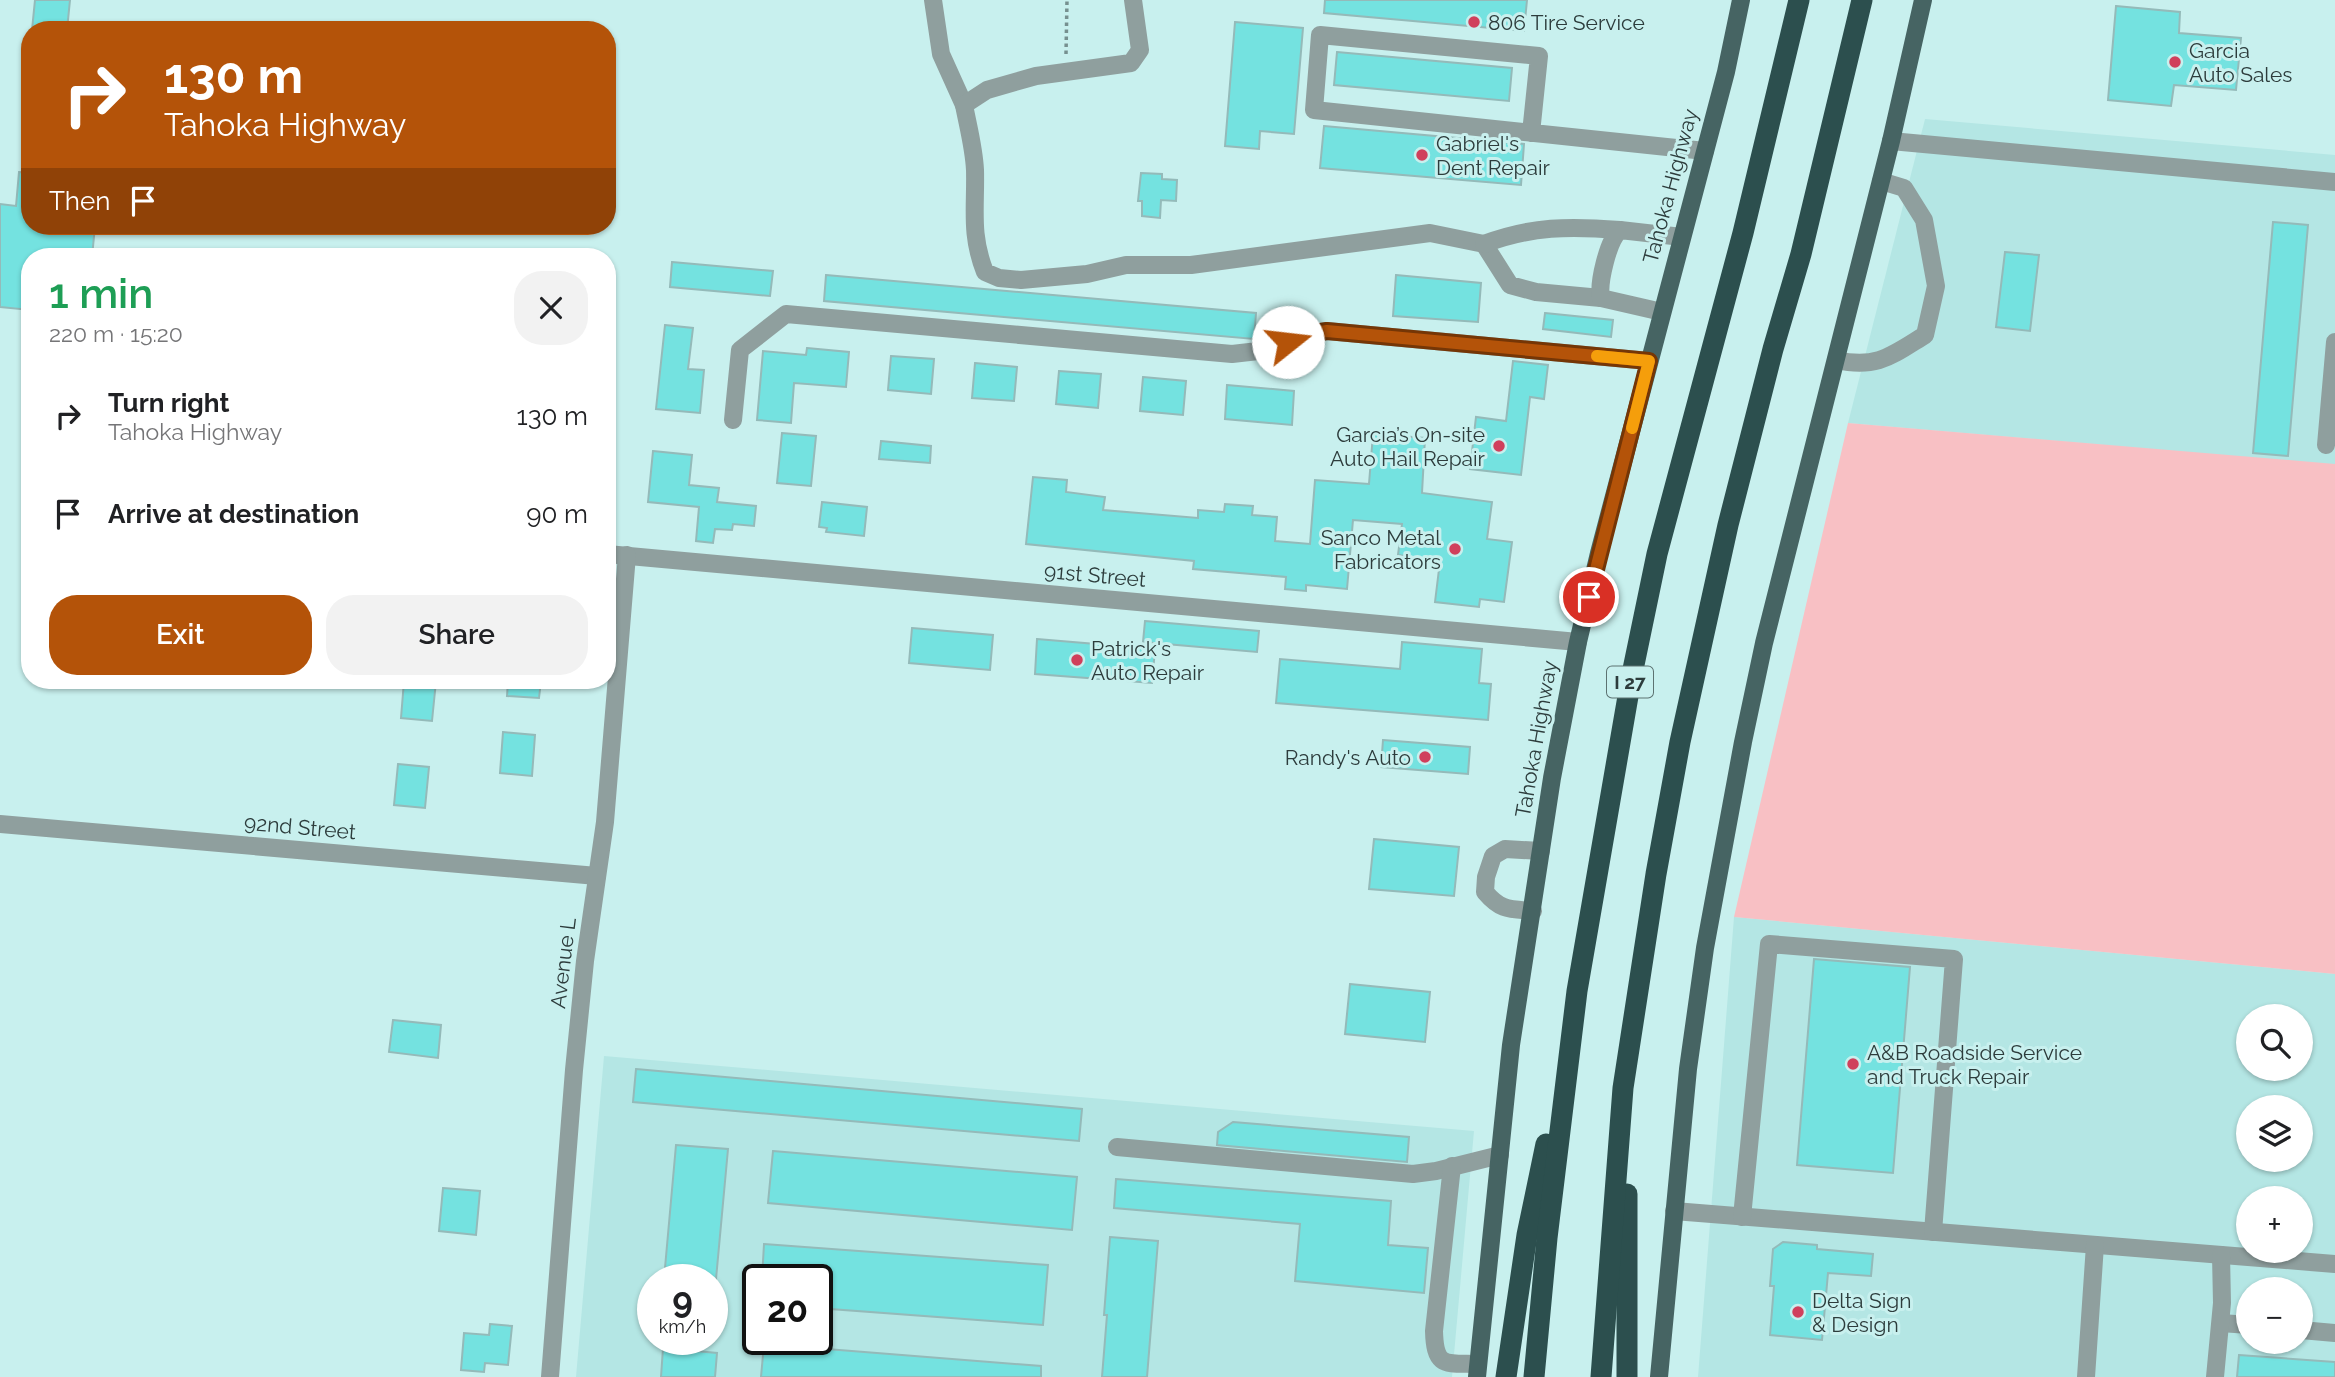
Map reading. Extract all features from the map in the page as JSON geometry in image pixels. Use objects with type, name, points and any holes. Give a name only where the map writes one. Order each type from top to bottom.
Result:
[{"type":"highway","name":"I 27","points":[[1534,1377],[1547,1238],[1575,1009],[1621,732],[1654,567],[1743,233],[1799,0]]},
{"type":"highway","points":[[1601,1377],[1626,1065],[1680,742],[1713,593],[1773,349],[1801,254],[1862,0]]},
{"type":"highway","points":[[1506,1377],[1527,1235],[1575,1009]]},
{"type":"highway","points":[[1626,1065],[1628,1377]]},
{"type":"main road","name":"Tahoka Highway","points":[[1477,1371],[1511,1045],[1552,778],[1578,642],[1726,72],[1741,0]]},
{"type":"main road","points":[[1658,1377],[1688,1069],[1705,948],[1743,742],[1764,643],[1891,141],[1923,0]]},
{"type":"street","points":[[933,0],[941,54],[964,105],[975,167],[973,223],[977,251],[985,272],[999,278],[1021,280],[1087,274],[1126,265],[1191,265],[1430,233],[1484,244],[1513,233],[1557,228],[1620,230],[1682,237]]},
{"type":"street","points":[[964,105],[987,90],[1036,76],[1131,63],[1140,50],[1133,0]]},
{"type":"street","points":[[1531,133],[1539,55],[1320,35],[1314,110],[1531,133],[1705,151]]},
{"type":"street","points":[[1891,141],[2335,182]]},
{"type":"street","points":[[1836,360],[1858,365],[1886,359],[1925,335],[1936,286],[1924,220],[1904,188],[1881,181]]},
{"type":"street","points":[[1601,298],[1600,289],[1612,236],[1620,230]]},
{"type":"street","points":[[1484,244],[1510,285],[1536,292],[1601,298],[1662,312]]},
{"type":"street","points":[[733,420],[740,350],[786,314],[1232,354],[1267,350],[1308,334],[1327,331],[1649,361]]},
{"type":"street","points":[[2326,445],[2335,342]]},
{"type":"street","name":"91st Street","points":[[616,554],[1578,642]]},
{"type":"street","name":"Avenue L","points":[[616,676],[626,555]]},
{"type":"street","name":"Avenue L","points":[[550,1377],[573,1070],[604,822],[615,689]]},
{"type":"street","name":"92nd Street","points":[[0,824],[597,876]]},
{"type":"street","points":[[1533,911],[1502,908],[1493,902],[1485,892],[1486,877],[1493,856],[1505,849],[1541,851]]},
{"type":"street","points":[[1742,1217],[1769,944],[1782,945],[1954,959],[1933,1232]]},
{"type":"street","points":[[1117,1147],[1413,1174],[1500,1155]]},
{"type":"street","points":[[1452,1166],[1434,1331],[1435,1351],[1438,1358],[1448,1363],[1477,1371]]},
{"type":"street","points":[[1674,1211],[2335,1264]]},
{"type":"street","points":[[2086,1377],[2095,1245]]},
{"type":"street","points":[[2215,1377],[2222,1303],[2221,1255]]},
{"type":"street","points":[[2221,1323],[2236,1324]]},
{"type":"street","points":[[2313,1331],[2335,1332]]},
{"type":"path","points":[[1067,0],[1065,53],[1076,71]]},
{"type":"shaded area","points":[[1925,119],[2335,155],[2335,465],[1848,423]]},
{"type":"shaded area","points":[[1848,423],[2335,464],[2335,974],[1734,917]]},
{"type":"shaded area","points":[[1734,917],[2335,974],[2335,1377],[1698,1377]]},
{"type":"shaded area","points":[[604,1056],[1474,1131],[1452,1377],[576,1377]]},
{"type":"building","points":[[35,0],[70,0],[68,21],[33,21]]},
{"type":"building","name":"806 Tire Service","points":[[1325,0],[1527,0],[1524,31],[1324,13]]},
{"type":"building","name":"Garcia Auto Sales","points":[[2116,6],[2180,12],[2179,33],[2241,38],[2236,90],[2174,85],[2171,106],[2108,100]]},
{"type":"building","points":[[1235,22],[1303,28],[1294,134],[1260,131],[1259,149],[1225,146]]},
{"type":"building","points":[[1337,52],[1512,68],[1509,101],[1334,85]]},
{"type":"building","name":"Gabriel's Dent Repair","points":[[1324,126],[1524,144],[1521,185],[1320,168]]},
{"type":"building","points":[[21,172],[21,235],[94,235],[93,248],[21,248],[21,309],[0,307],[0,204],[16,206]]},
{"type":"building","points":[[1141,173],[1162,174],[1162,179],[1177,180],[1176,201],[1161,200],[1160,218],[1142,216],[1142,201],[1138,201]]},
{"type":"building","points":[[2273,222],[2308,225],[2288,456],[2253,453]]},
{"type":"building","points":[[2005,252],[2039,255],[2030,331],[1996,327]]},
{"type":"building","points":[[672,262],[773,271],[770,296],[670,287]]},
{"type":"building","points":[[826,275],[1256,313],[1254,339],[824,301]]},
{"type":"building","points":[[1396,275],[1481,283],[1478,322],[1393,316]]},
{"type":"building","points":[[1545,313],[1613,320],[1611,337],[1543,329]]},
{"type":"building","points":[[665,325],[693,328],[688,369],[704,370],[700,413],[656,409]]},
{"type":"building","points":[[807,348],[849,352],[846,387],[794,383],[791,423],[757,420],[763,351],[806,355]]},
{"type":"building","points":[[891,356],[934,359],[931,394],[888,390]]},
{"type":"building","name":"Garcia’s On-site Auto Hail Repair","points":[[1513,361],[1548,365],[1544,399],[1530,397],[1521,475],[1470,469],[1476,417],[1506,421]]},
{"type":"building","points":[[975,363],[1017,367],[1014,401],[972,398]]},
{"type":"building","points":[[1059,371],[1101,374],[1098,408],[1056,404]]},
{"type":"building","points":[[1143,377],[1186,381],[1183,415],[1140,411]]},
{"type":"building","points":[[1227,385],[1294,391],[1292,425],[1225,419]]},
{"type":"building","points":[[782,433],[816,436],[811,486],[777,483]]},
{"type":"building","points":[[1373,434],[1425,438],[1422,493],[1492,502],[1487,539],[1512,542],[1504,602],[1480,599],[1479,607],[1435,602],[1440,561],[1398,555],[1402,524],[1353,520],[1347,589],[1306,585],[1306,591],[1285,589],[1286,577],[1193,569],[1194,561],[1026,544],[1033,477],[1067,480],[1066,492],[1105,497],[1103,510],[1198,518],[1198,510],[1224,512],[1225,504],[1253,506],[1252,515],[1277,517],[1275,541],[1310,544],[1315,480],[1369,484]]},
{"type":"building","points":[[881,441],[931,446],[930,463],[879,459]]},
{"type":"building","points":[[653,451],[692,455],[689,485],[719,488],[717,502],[756,506],[754,526],[733,524],[732,530],[715,529],[713,543],[696,541],[699,507],[648,502]]},
{"type":"building","points":[[822,502],[867,507],[864,536],[826,532],[827,528],[819,527]]},
{"type":"building","points":[[1145,621],[1259,631],[1257,652],[1143,642]]},
{"type":"building","points":[[912,628],[993,635],[990,670],[909,663]]},
{"type":"building","name":"Patrick's Auto Repair","points":[[1037,639],[1155,649],[1152,683],[1035,674]]},
{"type":"building","points":[[1402,642],[1482,649],[1479,683],[1491,684],[1488,720],[1276,703],[1280,659],[1400,669]]},
{"type":"building","points":[[403,689],[435,689],[432,721],[401,718]]},
{"type":"building","points":[[507,689],[540,689],[539,698],[507,696]]},
{"type":"building","points":[[503,732],[535,735],[532,776],[500,773]]},
{"type":"building","name":"Randy's Auto","points":[[1383,740],[1470,747],[1468,774],[1381,767]]},
{"type":"building","points":[[398,764],[429,767],[425,808],[394,805]]},
{"type":"building","points":[[1374,839],[1459,847],[1454,896],[1369,889]]},
{"type":"building","name":"A&B Roadside Service and Truck Repair","points":[[1814,959],[1910,967],[1893,1173],[1797,1165]]},
{"type":"building","points":[[1350,984],[1430,992],[1425,1042],[1345,1034]]},
{"type":"building","points":[[393,1020],[441,1025],[438,1058],[389,1052]]},
{"type":"building","points":[[636,1069],[1082,1109],[1079,1141],[633,1102]]},
{"type":"building","points":[[1233,1122],[1409,1137],[1407,1162],[1217,1145],[1218,1132]]},
{"type":"building","points":[[676,1145],[728,1149],[717,1264],[665,1264]]},
{"type":"building","points":[[773,1151],[1077,1177],[1072,1230],[768,1203]]},
{"type":"building","points":[[1116,1179],[1391,1201],[1388,1245],[1428,1248],[1424,1293],[1295,1281],[1300,1224],[1114,1208]]},
{"type":"building","points":[[443,1188],[480,1191],[476,1235],[439,1231]]},
{"type":"building","points":[[1110,1237],[1158,1241],[1147,1377],[1102,1377]]},
{"type":"building","name":"Delta Sign & Design","points":[[1783,1242],[1817,1245],[1817,1249],[1873,1254],[1871,1276],[1828,1273],[1822,1340],[1770,1335],[1774,1286],[1770,1286],[1773,1249]]},
{"type":"building","points":[[764,1244],[1048,1265],[1043,1325],[833,1309],[833,1264],[763,1264]]},
{"type":"building","points":[[490,1324],[512,1326],[508,1365],[485,1363],[484,1372],[461,1370],[464,1333],[489,1335]]},
{"type":"building","points":[[833,1349],[1041,1366],[1041,1377],[761,1377],[763,1355],[833,1355]]},
{"type":"building","points":[[663,1355],[717,1355],[715,1377],[661,1377]]},
{"type":"building","points":[[2239,1355],[2335,1362],[2335,1377],[2237,1377]]},
{"type":"slow traffic","points":[[1597,356],[1649,361],[1632,428]]},
{"type":"place","name":"806 Tire Service","points":[[1474,22]]},
{"type":"place","name":"Garcia Auto Sales","points":[[2175,62]]},
{"type":"place","name":"Gabriel's Dent Repair","points":[[1422,155]]},
{"type":"place","name":"Garcia’s On-site Auto Hail Repair","points":[[1499,446]]},
{"type":"place","name":"Sanco Metal Fabricators","points":[[1455,549]]},
{"type":"place","name":"Patrick's Auto Repair","points":[[1077,660]]},
{"type":"place","name":"Randy's Auto","points":[[1425,757]]},
{"type":"place","name":"A&B Roadside Service and Truck Repair","points":[[1853,1064]]},
{"type":"place","name":"Delta Sign & Design","points":[[1798,1312]]},
{"type":"route","points":[[1288,342],[1308,334],[1327,331],[1649,361],[1589,597]]}]
